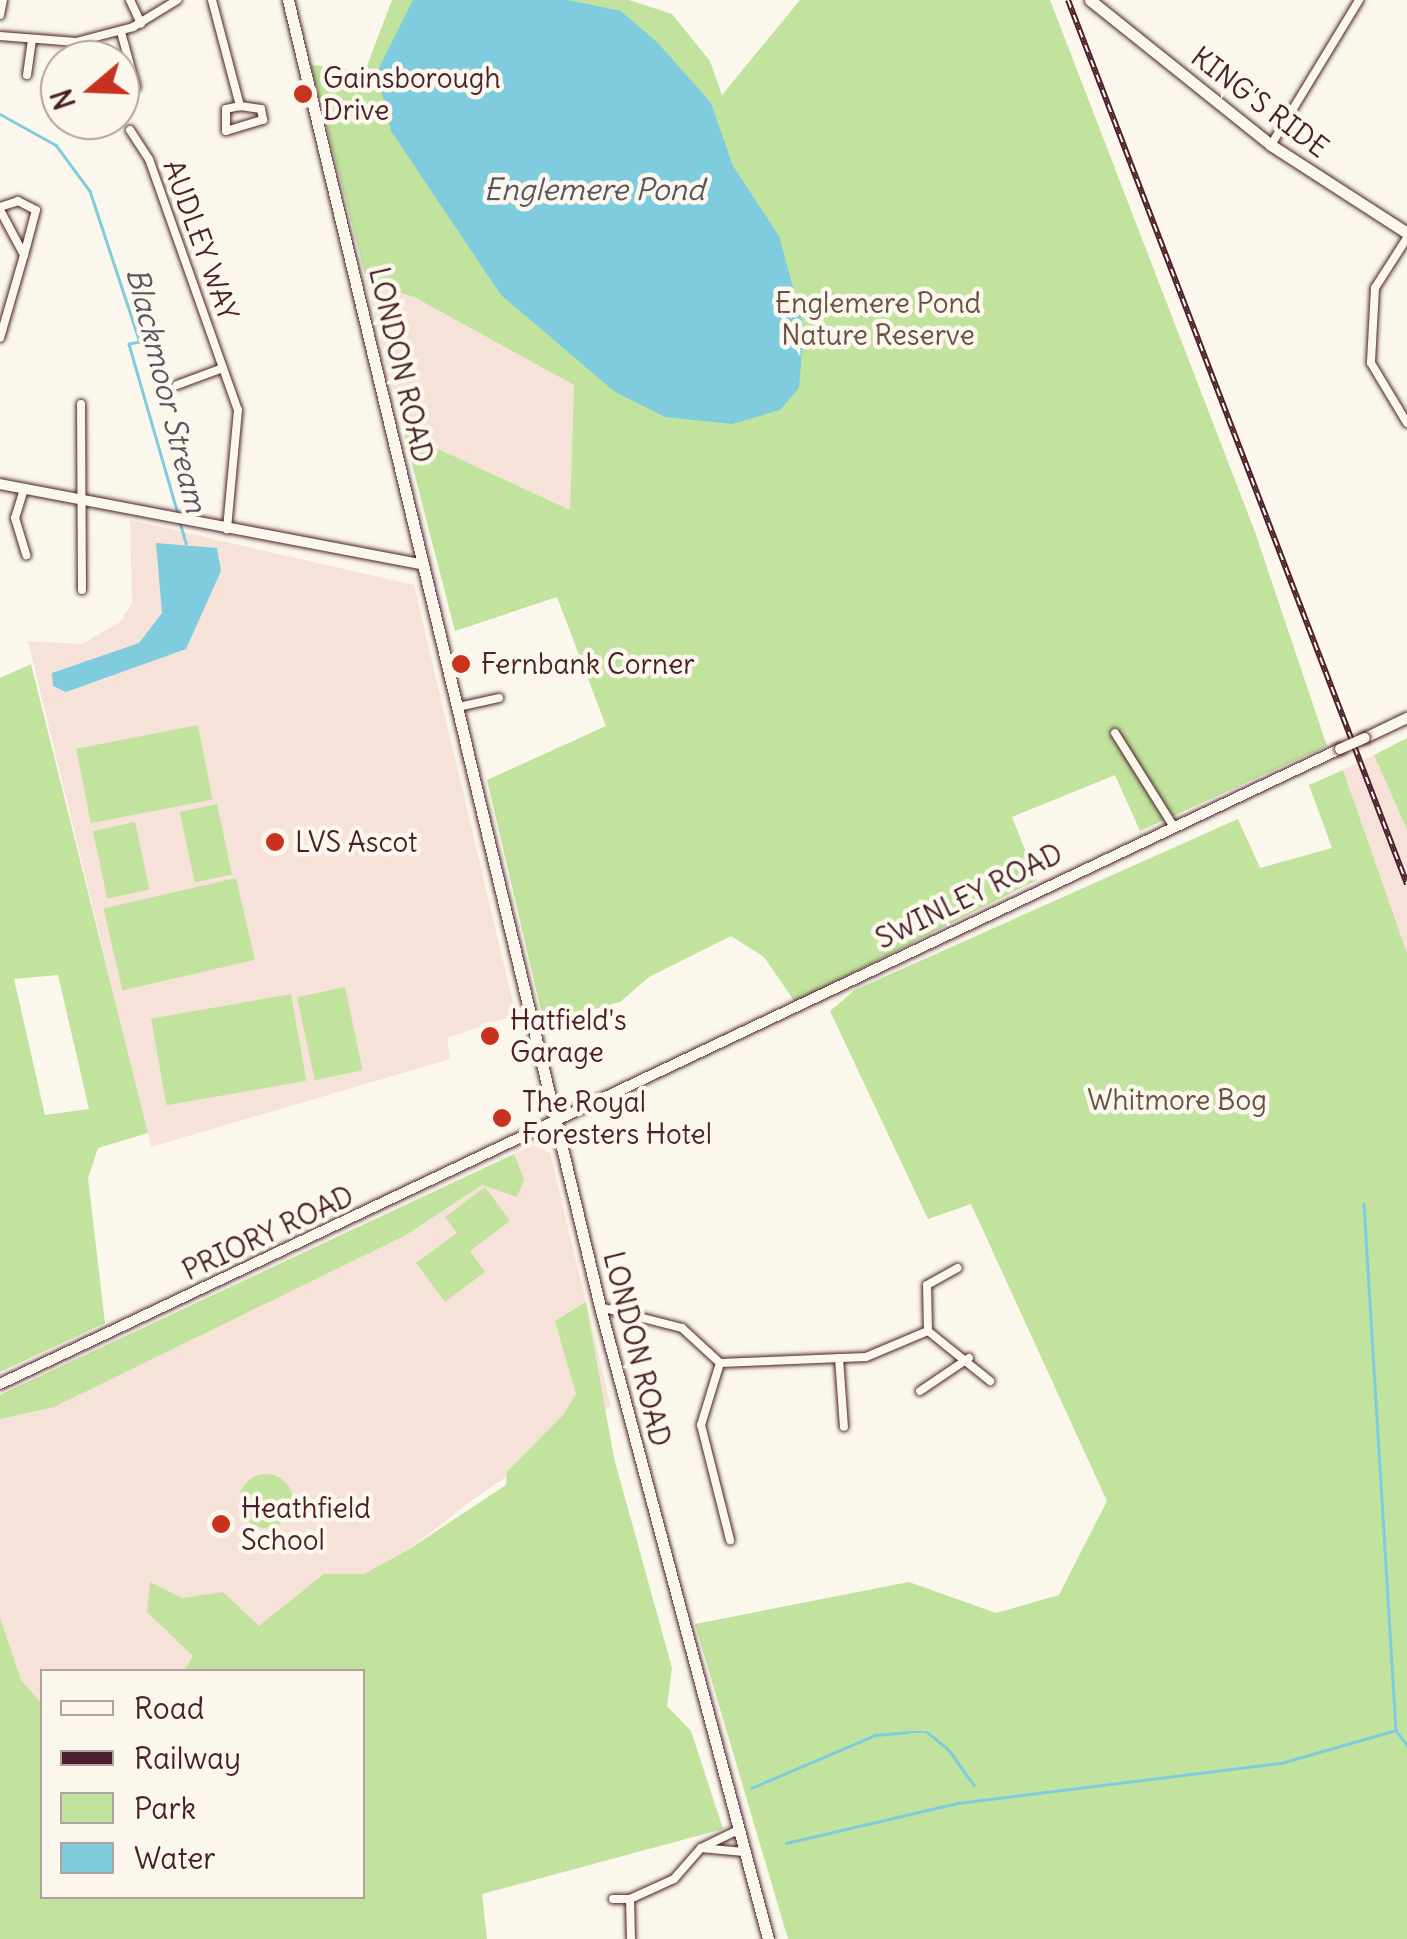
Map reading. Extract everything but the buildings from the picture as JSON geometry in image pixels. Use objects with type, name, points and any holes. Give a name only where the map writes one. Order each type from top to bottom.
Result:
[{"type":"main road","name":"LONDON ROAD","points":[[288,0],[600,1307],[768,1939]]},
{"type":"main road","name":"KING'S RIDE","points":[[1090,0],[1271,145],[1407,235]]},
{"type":"main road","points":[[0,484],[227,530],[423,564]]},
{"type":"main road","name":"SWINLEY ROAD","points":[[555,1123],[1172,824],[1407,718]]},
{"type":"main road","name":"PRIORY ROAD","points":[[0,1384],[555,1123]]},
{"type":"street","points":[[0,15],[3,0]]},
{"type":"street","points":[[130,0],[141,24]]},
{"type":"street","points":[[0,36],[32,40],[121,32],[141,24],[176,0]]},
{"type":"street","points":[[212,0],[240,106]]},
{"type":"street","points":[[1271,145],[1359,0]]},
{"type":"street","points":[[121,32],[123,40]]},
{"type":"street","points":[[27,75],[32,40]]},
{"type":"street","points":[[240,106],[261,109],[263,120],[226,131],[226,109],[240,106]]},
{"type":"street","name":"AUDLEY WAY","points":[[134,140],[223,368],[240,423],[227,530]]},
{"type":"street","points":[[0,338],[24,256],[36,210],[18,201],[0,209],[24,256]]},
{"type":"street","points":[[1407,235],[1375,288],[1371,343],[1381,385],[1407,423]]},
{"type":"street","points":[[177,385],[223,368]]},
{"type":"street","points":[[81,404],[82,590]]},
{"type":"street","points":[[24,489],[16,518],[26,555]]},
{"type":"street","points":[[458,707],[499,698]]},
{"type":"street","points":[[1115,733],[1172,824]]},
{"type":"street","points":[[928,1331],[928,1285],[958,1268]]},
{"type":"street","points":[[600,1307],[682,1328],[720,1363],[882,1355],[928,1331]]},
{"type":"street","points":[[928,1331],[968,1358],[990,1381]]},
{"type":"street","points":[[839,1358],[844,1427]]},
{"type":"street","points":[[920,1391],[968,1358]]},
{"type":"street","points":[[720,1363],[701,1425],[730,1540]]},
{"type":"street","points":[[613,1899],[630,1899],[674,1879],[701,1848],[738,1830]]},
{"type":"street","points":[[701,1848],[744,1852]]},
{"type":"street","points":[[630,1899],[631,1939]]},
{"type":"shaded area","points":[[367,283],[414,297],[574,385],[570,510],[404,433]]},
{"type":"shaded area","name":"LVS Ascot","points":[[130,520],[414,585],[516,1015],[447,1038],[450,1059],[151,1147],[28,641],[82,644],[120,622],[132,603]]},
{"type":"shaded area","points":[[1374,755],[1407,830],[1407,953],[1343,770]]},
{"type":"shaded area","name":"Heathfield School","points":[[533,1145],[550,1153],[611,1406],[475,1498],[255,1669],[40,1669],[40,1836],[0,1867],[0,1395]]},
{"type":"green space","name":"Englemere Pond Nature Reserve","points":[[392,0],[629,0],[672,14],[710,61],[722,95],[800,0],[1050,0],[1255,532],[1327,746],[1140,831],[1115,775],[1012,817],[1037,880],[795,1002],[764,957],[731,936],[649,977],[620,1002],[544,1023],[487,780],[606,726],[557,597],[455,631],[404,433],[570,510],[574,385],[414,297],[367,283],[311,65],[365,71]]},
{"type":"green space","points":[[31,664],[148,1133],[98,1148],[88,1178],[105,1323],[0,1372],[0,678]],"holes":[[[58,975],[89,1109],[45,1115],[14,979]]]},
{"type":"green space","points":[[198,725],[213,800],[91,823],[76,749]]},
{"type":"green space","points":[[1407,738],[1407,830],[1374,755]]},
{"type":"green space","name":"Whitmore Bog","points":[[1343,770],[1407,953],[1407,1939],[788,1939],[695,1624],[909,1582],[996,1613],[1059,1595],[1107,1501],[971,1204],[928,1219],[830,1011],[855,990],[1238,819],[1260,868],[1332,848],[1309,785]]},
{"type":"green space","points":[[217,804],[232,874],[195,882],[180,812]]},
{"type":"green space","points":[[135,822],[149,889],[107,898],[93,831]]},
{"type":"green space","points":[[236,878],[255,960],[122,990],[103,909]]},
{"type":"green space","points":[[345,987],[363,1070],[315,1080],[297,997]]},
{"type":"green space","points":[[291,994],[306,1081],[166,1105],[151,1019]]},
{"type":"green space","points":[[514,1154],[524,1179],[517,1197],[482,1185],[406,1235],[54,1407],[0,1419],[0,1395]]},
{"type":"green space","points":[[485,1187],[510,1221],[470,1251],[485,1272],[445,1302],[416,1263],[457,1233],[445,1217]]},
{"type":"green space","points":[[586,1302],[614,1458],[672,1668],[667,1706],[691,1731],[723,1829],[482,1894],[487,1939],[0,1939],[0,1618],[21,1680],[40,1702],[40,1899],[365,1899],[365,1669],[185,1669],[193,1656],[147,1612],[150,1582],[182,1598],[223,1592],[259,1626],[324,1574],[364,1574],[408,1550],[506,1485],[507,1472],[563,1415],[576,1394],[555,1321]]},
{"type":"green space","points":[[266,1474],[285,1482],[293,1501],[285,1520],[266,1528],[247,1520],[239,1501],[247,1482]]},
{"type":"water","name":"Englemere Pond","points":[[413,0],[568,0],[621,11],[658,43],[711,103],[733,166],[779,236],[804,327],[799,388],[780,410],[732,424],[665,417],[615,392],[501,295],[391,131],[377,72]]},
{"type":"water","points":[[156,543],[217,548],[221,571],[186,649],[66,692],[53,686],[52,673],[139,643],[162,613]]},
{"type":"waterway","name":"Blackmoor Stream","points":[[0,114],[56,145],[90,191],[140,342],[129,344],[178,514]]},
{"type":"waterway","name":"Blackmoor Stream","points":[[180,522],[186,543]]},
{"type":"waterway","points":[[1364,1204],[1396,1730],[1407,1745]]},
{"type":"waterway","points":[[786,1843],[958,1803],[1281,1763],[1396,1730]]},
{"type":"waterway","points":[[751,1788],[875,1735],[907,1732],[927,1732],[949,1750],[974,1785]]},
{"type":"railway","points":[[1068,0],[1407,884]]},
{"type":"place","name":"Gainsborough Drive","points":[[303,94]]},
{"type":"place","name":"Fernbank Corner","points":[[461,664]]},
{"type":"place","name":"LVS Ascot","points":[[275,842]]},
{"type":"place","name":"Hatfield's Garage","points":[[490,1036]]},
{"type":"place","name":"The Royal Foresters Hotel","points":[[502,1118]]},
{"type":"place","name":"Heathfield School","points":[[221,1524]]}]
